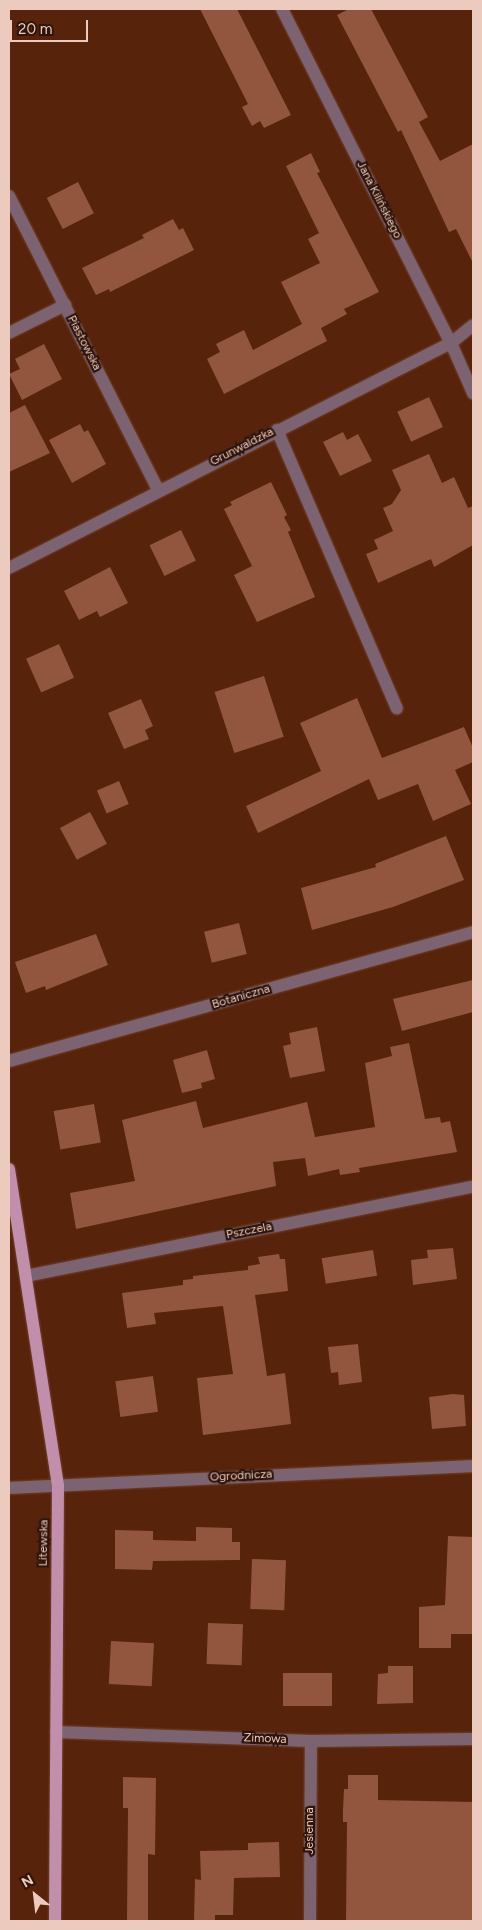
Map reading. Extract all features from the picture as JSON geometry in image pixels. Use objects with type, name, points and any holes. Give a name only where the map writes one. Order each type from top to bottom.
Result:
[{"type":"main road","name":"Litewska","points":[[9,1169],[58,1486],[55,1921]]},
{"type":"street","name":"Jana Kilińskiego","points":[[282,9],[451,343],[473,394]]},
{"type":"street","name":"Piastowska","points":[[9,196],[158,490]]},
{"type":"street","points":[[9,334],[65,305]]},
{"type":"street","name":"Grunwaldzka","points":[[9,568],[158,490],[451,343],[473,325]]},
{"type":"street","points":[[277,430],[397,708]]},
{"type":"street","name":"Botaniczna","points":[[9,1061],[473,932]]},
{"type":"street","name":"Pszczela","points":[[26,1276],[473,1187]]},
{"type":"street","name":"Ogrodnicza","points":[[9,1488],[473,1466]]},
{"type":"street","name":"Zimowa","points":[[56,1732],[311,1741],[473,1739]]},
{"type":"street","name":"Jesienna","points":[[310,1921],[311,1741]]},
{"type":"building","points":[[200,9],[237,9],[291,115],[264,128],[260,121],[252,126],[242,107],[248,104]]},
{"type":"building","points":[[349,9],[371,9],[428,117],[419,122],[440,161],[473,144],[473,263],[456,229],[449,232],[401,130],[398,132],[337,15]]},
{"type":"building","points":[[311,153],[320,172],[317,173],[379,292],[344,309],[347,314],[321,328],[327,341],[224,394],[207,359],[220,352],[216,344],[244,330],[253,350],[302,324],[281,282],[320,263],[308,239],[319,233],[286,166]]},
{"type":"building","points":[[78,182],[94,213],[63,229],[47,198]]},
{"type":"building","points":[[173,219],[179,230],[183,228],[194,250],[110,292],[109,289],[96,295],[82,268],[144,238],[142,235]]},
{"type":"building","points":[[44,344],[62,379],[22,400],[9,374],[20,369],[15,359]]},
{"type":"building","points":[[429,397],[443,427],[411,442],[397,412]]},
{"type":"building","points":[[25,405],[50,453],[9,472],[9,413]]},
{"type":"building","points":[[80,424],[84,432],[88,430],[106,464],[72,483],[49,440]]},
{"type":"building","points":[[343,432],[347,440],[358,434],[372,461],[340,476],[323,442]]},
{"type":"building","points":[[429,454],[442,483],[454,477],[468,508],[473,506],[473,545],[434,567],[431,559],[378,583],[366,554],[378,549],[374,540],[393,531],[383,508],[392,504],[401,490],[392,470]]},
{"type":"building","points":[[271,482],[287,515],[284,517],[291,530],[288,532],[315,597],[257,622],[234,575],[252,566],[224,509],[232,505],[230,502]]},
{"type":"building","points":[[181,530],[196,561],[164,576],[150,545]]},
{"type":"building","points":[[110,567],[128,603],[100,617],[97,611],[79,620],[64,591]]},
{"type":"building","points":[[59,644],[74,678],[41,692],[26,659]]},
{"type":"building","points":[[264,676],[284,737],[234,753],[215,692]]},
{"type":"building","points":[[357,698],[382,758],[464,727],[473,748],[473,762],[455,770],[471,804],[433,821],[418,784],[378,800],[369,779],[258,833],[246,806],[321,771],[300,723]]},
{"type":"building","points":[[141,699],[153,726],[145,730],[149,739],[124,749],[108,713]]},
{"type":"building","points":[[119,781],[129,804],[107,813],[97,790]]},
{"type":"building","points":[[90,812],[107,844],[77,860],[60,828]]},
{"type":"building","points":[[446,836],[464,880],[393,907],[312,930],[301,888],[376,867],[375,864]]},
{"type":"building","points":[[239,923],[247,954],[212,963],[204,932]]},
{"type":"building","points":[[96,934],[108,965],[46,990],[45,986],[26,993],[15,962]]},
{"type":"building","points":[[473,980],[473,1012],[402,1031],[393,999]]},
{"type":"building","points":[[317,1027],[325,1071],[290,1078],[283,1046],[291,1044],[289,1033]]},
{"type":"building","points":[[409,1043],[425,1119],[440,1117],[441,1123],[450,1121],[457,1152],[359,1168],[360,1172],[340,1175],[339,1169],[308,1176],[305,1158],[273,1162],[276,1186],[76,1229],[70,1193],[135,1181],[122,1120],[196,1101],[203,1128],[307,1102],[315,1137],[375,1127],[365,1063],[392,1056],[390,1047]]},
{"type":"building","points":[[207,1050],[215,1079],[201,1083],[202,1088],[182,1093],[173,1060]]},
{"type":"building","points":[[94,1104],[101,1142],[60,1150],[54,1111]]},
{"type":"building","points":[[453,1248],[457,1279],[413,1285],[411,1260],[428,1258],[427,1250]]},
{"type":"building","points":[[373,1250],[377,1276],[326,1284],[322,1258]]},
{"type":"building","points":[[279,1254],[280,1259],[285,1259],[288,1291],[255,1295],[267,1376],[285,1373],[291,1424],[203,1435],[197,1378],[233,1374],[223,1306],[154,1313],[156,1324],[127,1328],[122,1293],[183,1285],[183,1280],[193,1279],[193,1276],[248,1270],[248,1266],[260,1264],[258,1257]]},
{"type":"building","points":[[358,1344],[362,1382],[339,1385],[338,1372],[331,1373],[328,1347]]},
{"type":"building","points":[[153,1376],[158,1412],[120,1417],[115,1381]]},
{"type":"building","points":[[453,1394],[464,1395],[466,1426],[432,1429],[429,1397]]},
{"type":"building","points":[[196,1527],[232,1528],[232,1542],[240,1542],[240,1560],[153,1561],[152,1570],[115,1569],[115,1530],[153,1531],[153,1540],[196,1541]]},
{"type":"building","points":[[448,1536],[473,1537],[473,1634],[451,1634],[451,1648],[419,1648],[419,1607],[445,1605]]},
{"type":"building","points":[[252,1559],[286,1560],[284,1610],[250,1609]]},
{"type":"building","points":[[208,1623],[243,1624],[242,1665],[207,1664]]},
{"type":"building","points":[[111,1641],[154,1643],[152,1686],[109,1684]]},
{"type":"building","points":[[388,1666],[413,1666],[413,1703],[377,1704],[378,1674],[388,1673]]},
{"type":"building","points":[[283,1673],[332,1673],[332,1706],[283,1706]]},
{"type":"building","points":[[348,1775],[378,1775],[378,1800],[473,1802],[473,1921],[346,1921],[347,1822],[343,1822],[343,1810],[344,1789],[348,1789]]},
{"type":"building","points":[[123,1777],[156,1778],[155,1855],[148,1854],[148,1921],[127,1921],[128,1808],[123,1808]]},
{"type":"building","points":[[279,1842],[280,1877],[234,1878],[233,1915],[215,1915],[215,1921],[194,1921],[195,1879],[201,1880],[200,1851],[248,1850],[248,1843]]}]
